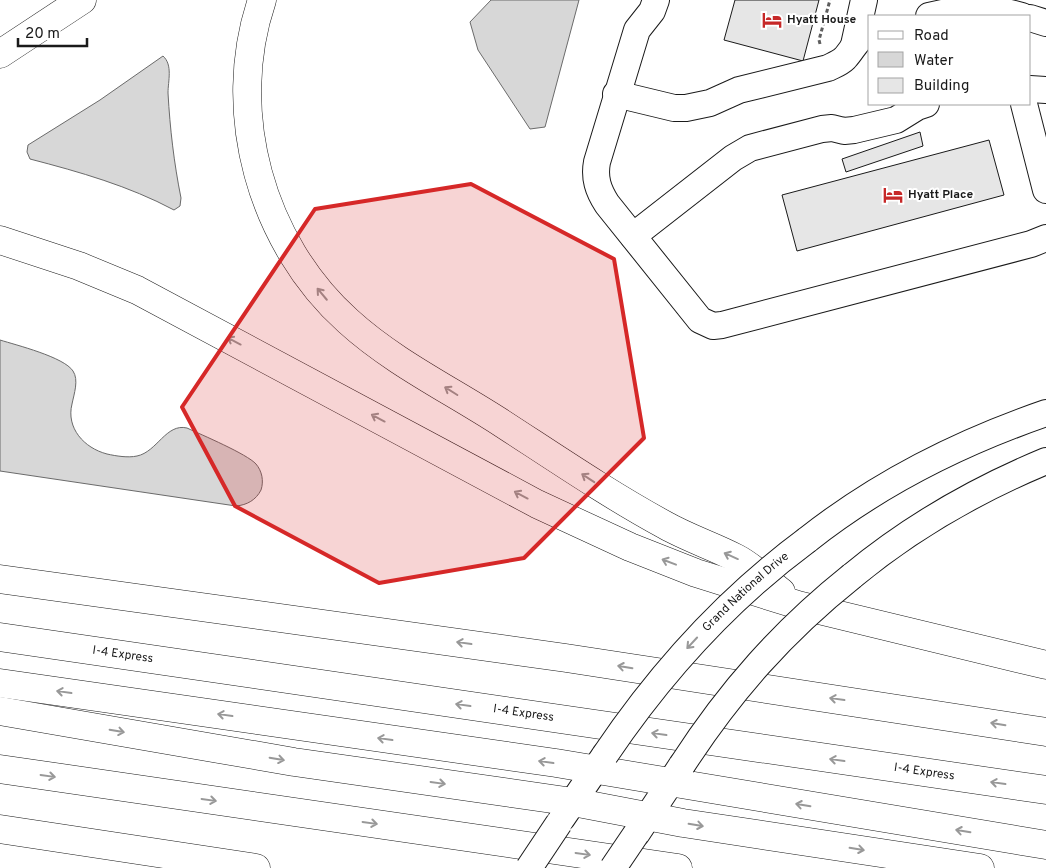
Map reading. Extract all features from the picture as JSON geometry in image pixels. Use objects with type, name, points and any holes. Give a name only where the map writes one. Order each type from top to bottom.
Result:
[{"type":"main road","points":[[0,54],[61,0]]},
{"type":"main road","points":[[0,54],[82,0]]},
{"type":"main road","points":[[262,0],[251,48],[248,79],[248,112],[255,163],[266,197],[281,233],[300,265],[322,294],[348,321],[388,352],[633,507],[696,541],[737,558],[798,605]]},
{"type":"main road","points":[[0,240],[79,266],[137,290],[537,504],[621,543],[696,573],[798,605],[1046,664]]},
{"type":"main road","points":[[0,579],[566,658],[1046,732]]},
{"type":"main road","name":"I-4 Express","points":[[0,637],[1046,790]]},
{"type":"main road","points":[[0,683],[556,763],[599,763],[676,774],[1046,845]]},
{"type":"main road","points":[[0,711],[294,762],[566,813],[642,825],[980,868]]},
{"type":"main road","points":[[0,769],[678,868]]},
{"type":"main road","points":[[0,829],[256,868]]},
{"type":"street","points":[[656,0],[652,11],[637,30],[616,94],[597,162],[596,178],[603,198],[700,320],[713,326],[722,325],[1046,238]]},
{"type":"street","points":[[616,94],[674,108],[698,106],[739,90],[828,68],[845,58],[862,38],[864,0]]},
{"type":"street","points":[[918,0],[922,15]]},
{"type":"street","points":[[933,15],[978,5],[1018,15]]},
{"type":"street","points":[[1031,18],[1046,23]]},
{"type":"street","points":[[1031,89],[1046,90]]},
{"type":"street","points":[[633,236],[732,158],[750,148],[822,129],[832,128],[849,131],[887,122],[900,118],[923,105]]},
{"type":"street","points":[[1024,105],[1046,190]]},
{"type":"street","name":"Grand National Drive","points":[[529,868],[630,718],[674,662],[760,576],[837,517],[900,476],[974,440],[1046,412]]},
{"type":"street","points":[[613,868],[716,715],[756,665],[804,617],[897,541],[951,508],[1006,478],[1046,461]]},
{"type":"path","points":[[821,49],[819,40],[830,0]]},
{"type":"highlighted area","points":[[471,184],[614,259],[644,438],[524,558],[379,583],[235,506],[182,407],[315,209]]},
{"type":"water","points":[[491,0],[579,0],[545,127],[530,129],[478,50],[470,22]]},
{"type":"water","points":[[163,56],[169,68],[170,120],[181,198],[180,206],[174,210],[157,201],[104,180],[30,159],[27,152],[28,145],[100,100]]},
{"type":"water","points":[[0,340],[50,356],[73,371],[76,383],[71,413],[72,421],[74,429],[79,436],[91,447],[111,455],[137,456],[150,449],[173,430],[187,428],[234,450],[256,464],[262,476],[261,490],[257,497],[236,506],[0,471]]},
{"type":"building","name":"Hyatt House","points":[[735,0],[819,0],[803,61],[724,40]]},
{"type":"building","points":[[920,132],[923,146],[846,172],[842,159]]},
{"type":"building","name":"Hyatt Place","points":[[989,140],[1004,195],[797,251],[782,195]]},
{"type":"place","name":"Hyatt House","points":[[772,20]]},
{"type":"place","name":"Hyatt Place","points":[[893,195]]}]
